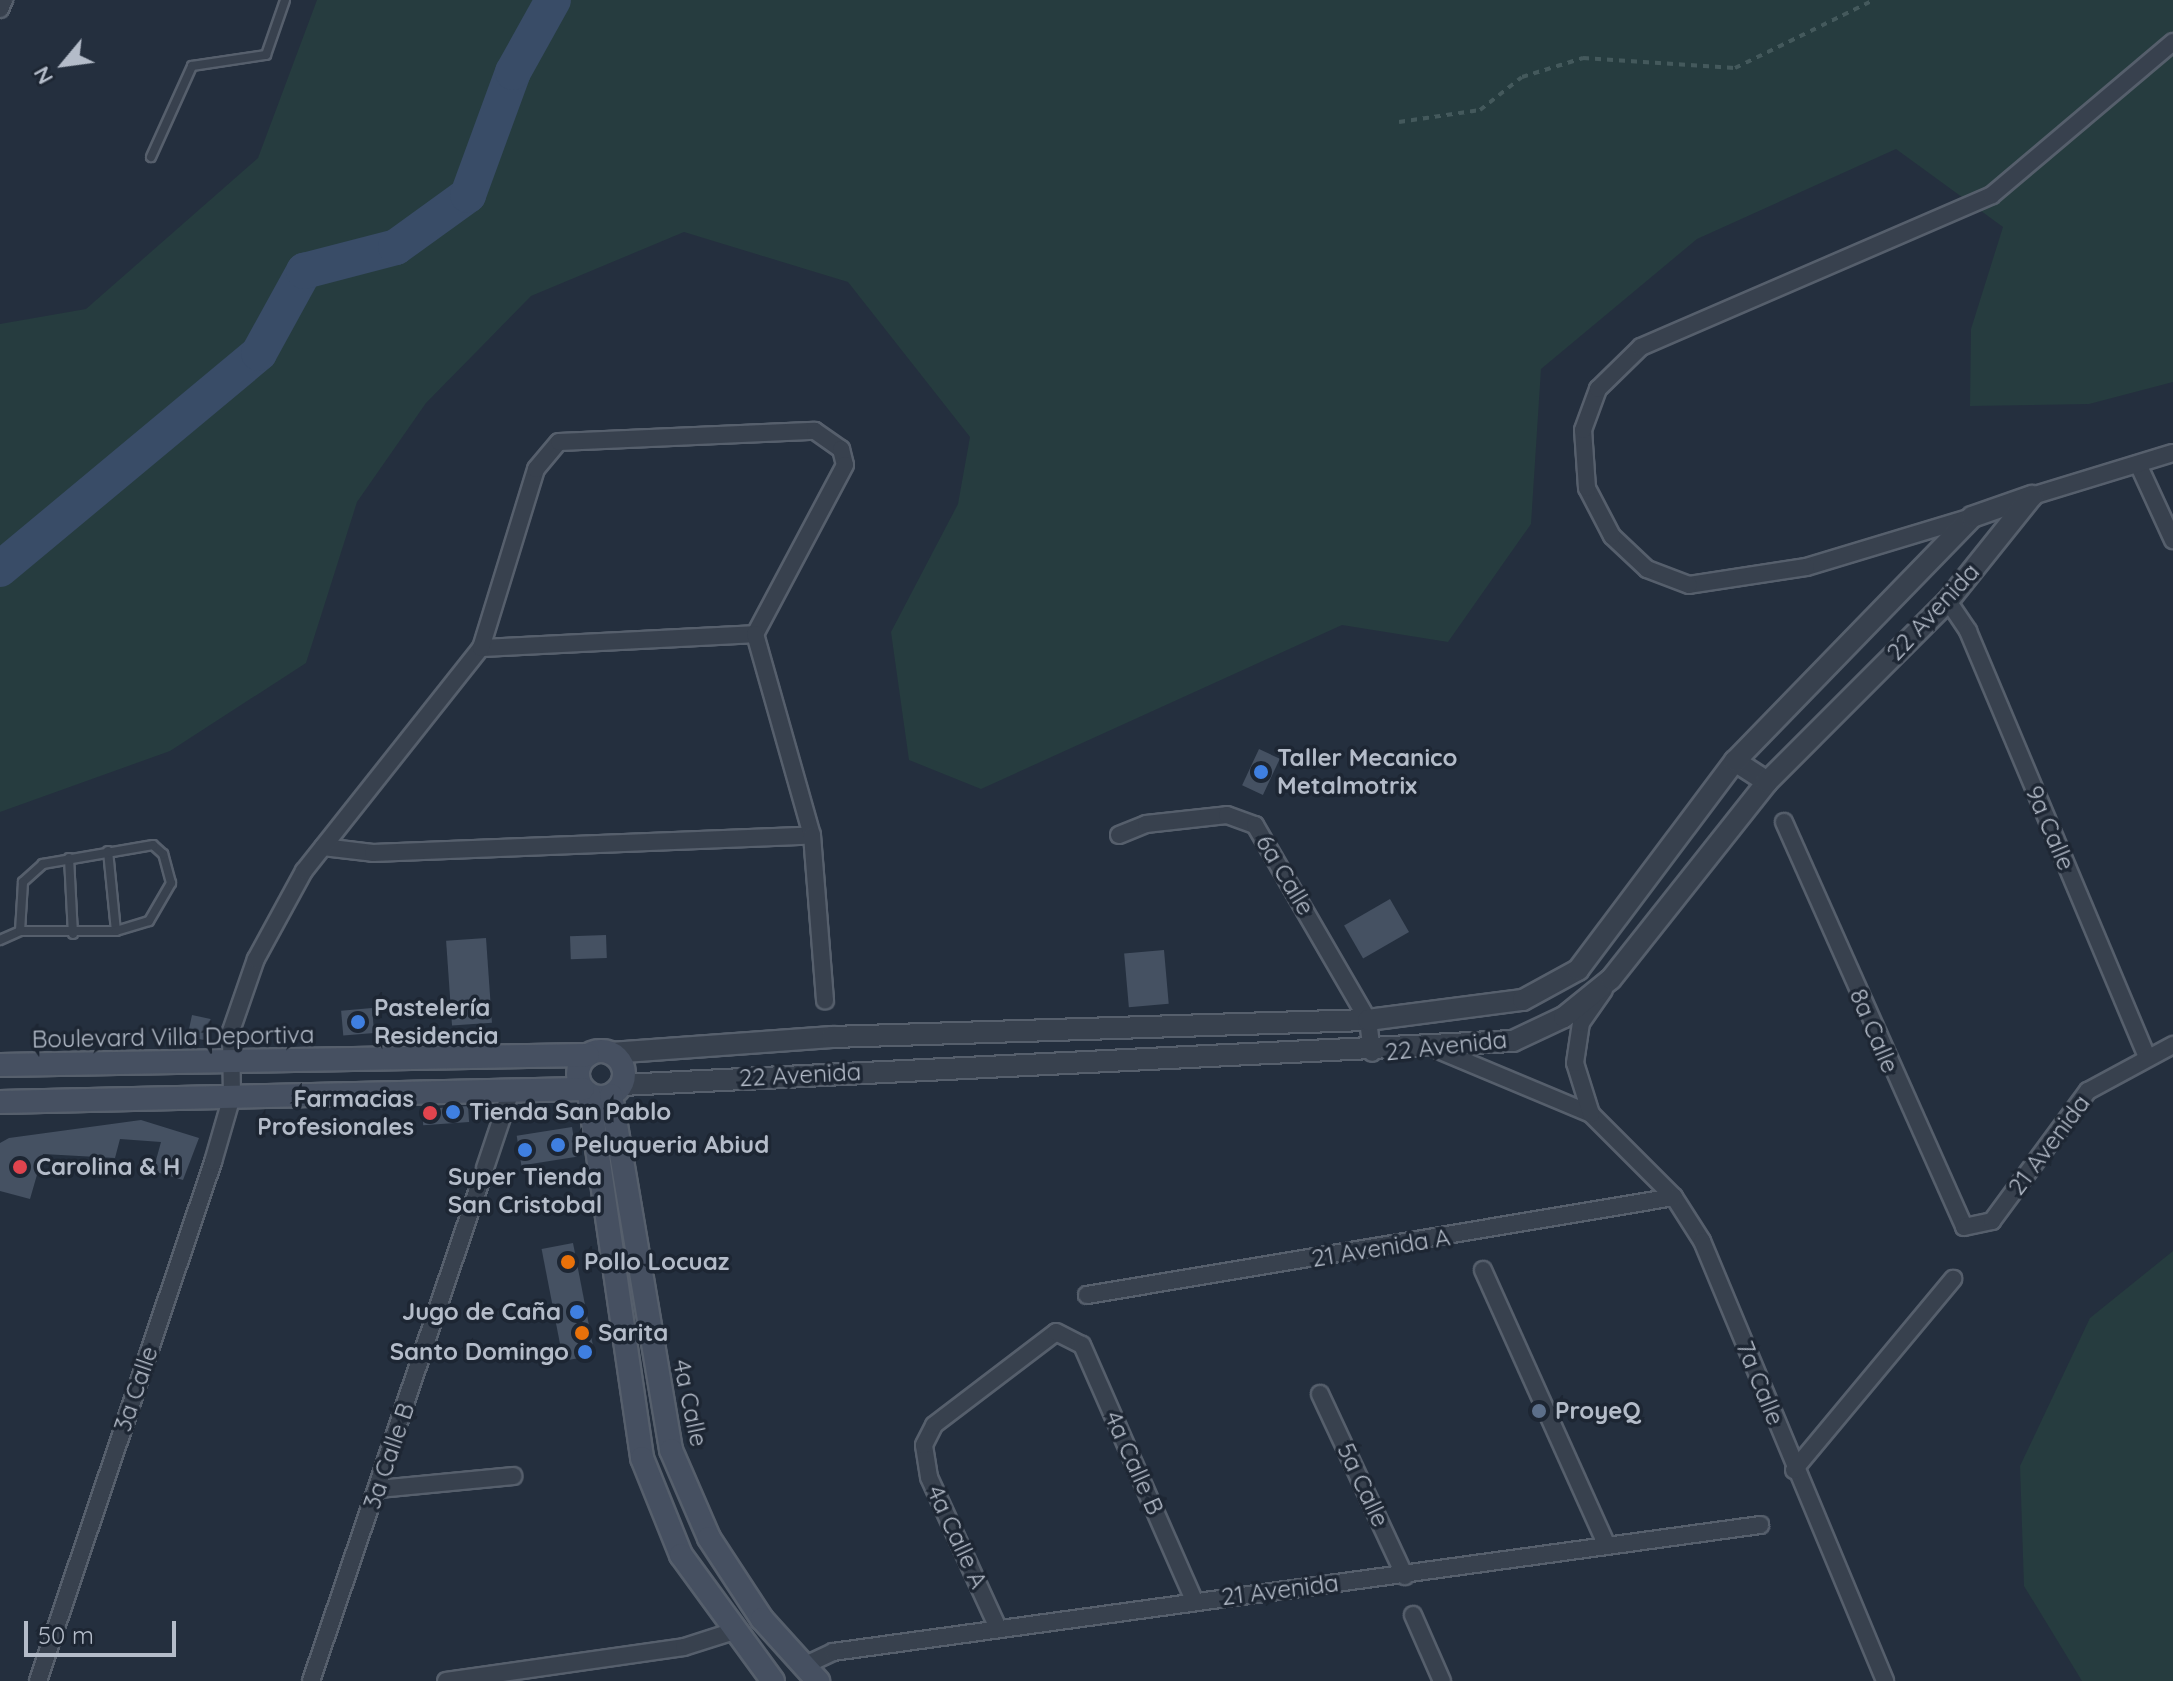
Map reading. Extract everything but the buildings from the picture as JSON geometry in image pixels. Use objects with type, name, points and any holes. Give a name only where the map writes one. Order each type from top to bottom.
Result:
[{"type":"main road","name":"Boulevard Villa Deportiva","points":[[0,1065],[599,1054]]},
{"type":"main road","points":[[0,1102],[512,1088],[602,1091],[624,1070],[599,1054],[579,1067],[602,1091],[642,1458],[681,1555],[731,1632],[773,1681]]},
{"type":"main road","name":"4a Calle","points":[[602,1091],[671,1450],[709,1538],[810,1674]]},
{"type":"street","points":[[0,9],[4,0]]},
{"type":"street","points":[[2173,42],[1992,195],[1641,347],[1598,389],[1583,430],[1587,488],[1612,536],[1647,569],[1689,585],[1791,570],[2173,453]]},
{"type":"street","points":[[232,1096],[226,1063],[231,1031],[278,908],[481,648],[514,528],[551,447],[568,439],[823,433],[845,465],[755,634],[812,835],[825,1000]]},
{"type":"street","points":[[2138,464],[2173,540]]},
{"type":"street","name":"22 Avenida","points":[[602,1091],[832,1073],[1438,1050],[1513,1041],[1564,1017],[1611,979],[1767,782],[1948,601],[2032,496]]},
{"type":"street","name":"22 Avenida","points":[[599,1054],[832,1037],[1368,1020],[1523,1000],[1578,970],[1735,761],[1972,517]]},
{"type":"street","name":"9a Calle","points":[[1948,601],[1968,631],[2147,1057]]},
{"type":"street","points":[[481,648],[755,634]]},
{"type":"street","points":[[1735,761],[1767,782]]},
{"type":"street","name":"6a Calle","points":[[1119,835],[1146,824],[1227,815],[1255,825],[1368,1020],[1372,1053]]},
{"type":"street","name":"8a Calle","points":[[1784,822],[1956,1220],[1974,1229]]},
{"type":"street","points":[[323,847],[373,853],[812,835]]},
{"type":"street","name":"7a Calle","points":[[1591,1114],[1575,1063],[1581,1023],[1611,979]]},
{"type":"street","points":[[832,1037],[832,1073]]},
{"type":"street","name":"21 Avenida","points":[[1974,1229],[1992,1221],[2088,1091],[2173,1045]]},
{"type":"street","name":"7a Calle","points":[[1438,1050],[1591,1114],[1674,1197],[1702,1241],[1794,1470],[1885,1681]]},
{"type":"street","name":"3a Calle B","points":[[311,1681],[379,1489],[512,1088]]},
{"type":"street","name":"3a Calle","points":[[38,1681],[232,1096]]},
{"type":"street","name":"21 Avenida A","points":[[1087,1295],[1674,1197]]},
{"type":"street","points":[[1483,1270],[1605,1542]]},
{"type":"street","points":[[1794,1470],[1953,1279]]},
{"type":"street","name":"4a Calle A","points":[[998,1628],[929,1477],[924,1445],[946,1415],[1046,1337],[1066,1332]]},
{"type":"street","name":"4a Calle B","points":[[1066,1332],[1082,1345],[1194,1600]]},
{"type":"street","name":"5a Calle","points":[[1320,1394],[1405,1576]]},
{"type":"street","points":[[379,1489],[513,1476]]},
{"type":"street","name":"21 Avenida","points":[[810,1674],[833,1652],[1194,1600],[1405,1576],[1605,1542],[1760,1525]]},
{"type":"street","points":[[1413,1615],[1442,1681]]},
{"type":"street","points":[[446,1681],[684,1647],[731,1632]]},
{"type":"lane","points":[[151,157],[192,66],[266,55],[285,0]]},
{"type":"lane","points":[[0,940],[20,931],[73,934],[116,931],[149,921],[171,883],[153,845],[43,864],[23,882],[20,931]]},
{"type":"lane","points":[[108,851],[116,931]]},
{"type":"lane","points":[[69,858],[73,934]]},
{"type":"path","points":[[1399,122],[1480,110],[1522,77],[1583,58],[1735,68],[1874,0]]},
{"type":"green space","points":[[317,0],[2173,0],[2173,382],[2089,404],[1970,406],[1971,329],[2003,227],[1896,149],[1697,239],[1541,369],[1531,524],[1448,642],[1342,625],[981,789],[909,760],[891,632],[958,504],[970,437],[848,282],[684,232],[531,296],[426,403],[357,502],[306,663],[170,751],[0,812],[0,324],[86,309],[258,158]]},
{"type":"green space","points":[[2173,1251],[2173,1681],[2082,1681],[2024,1586],[2020,1466],[2090,1318]]},
{"type":"waterway","points":[[0,569],[259,353],[304,271],[396,247],[468,195],[513,72],[553,0]]},
{"type":"place","name":"Taller Mecanico Metalmotrix","points":[[1261,772]]},
{"type":"place","name":"Pastelería Residencia","points":[[358,1022]]},
{"type":"place","name":"Tienda San Pablo","points":[[453,1112]]},
{"type":"place","name":"Farmacias Profesionales","points":[[430,1113]]},
{"type":"place","name":"Peluqueria Abiud","points":[[558,1145]]},
{"type":"place","name":"Super Tienda San Cristobal","points":[[525,1150]]},
{"type":"place","name":"Carolina & H","points":[[20,1167]]},
{"type":"place","name":"Pollo Locuaz","points":[[568,1262]]},
{"type":"place","name":"Jugo de Caña","points":[[577,1312]]},
{"type":"place","name":"Sarita","points":[[582,1333]]},
{"type":"place","name":"Santo Domingo","points":[[585,1352]]},
{"type":"place","name":"ProyeQ","points":[[1539,1411]]}]
